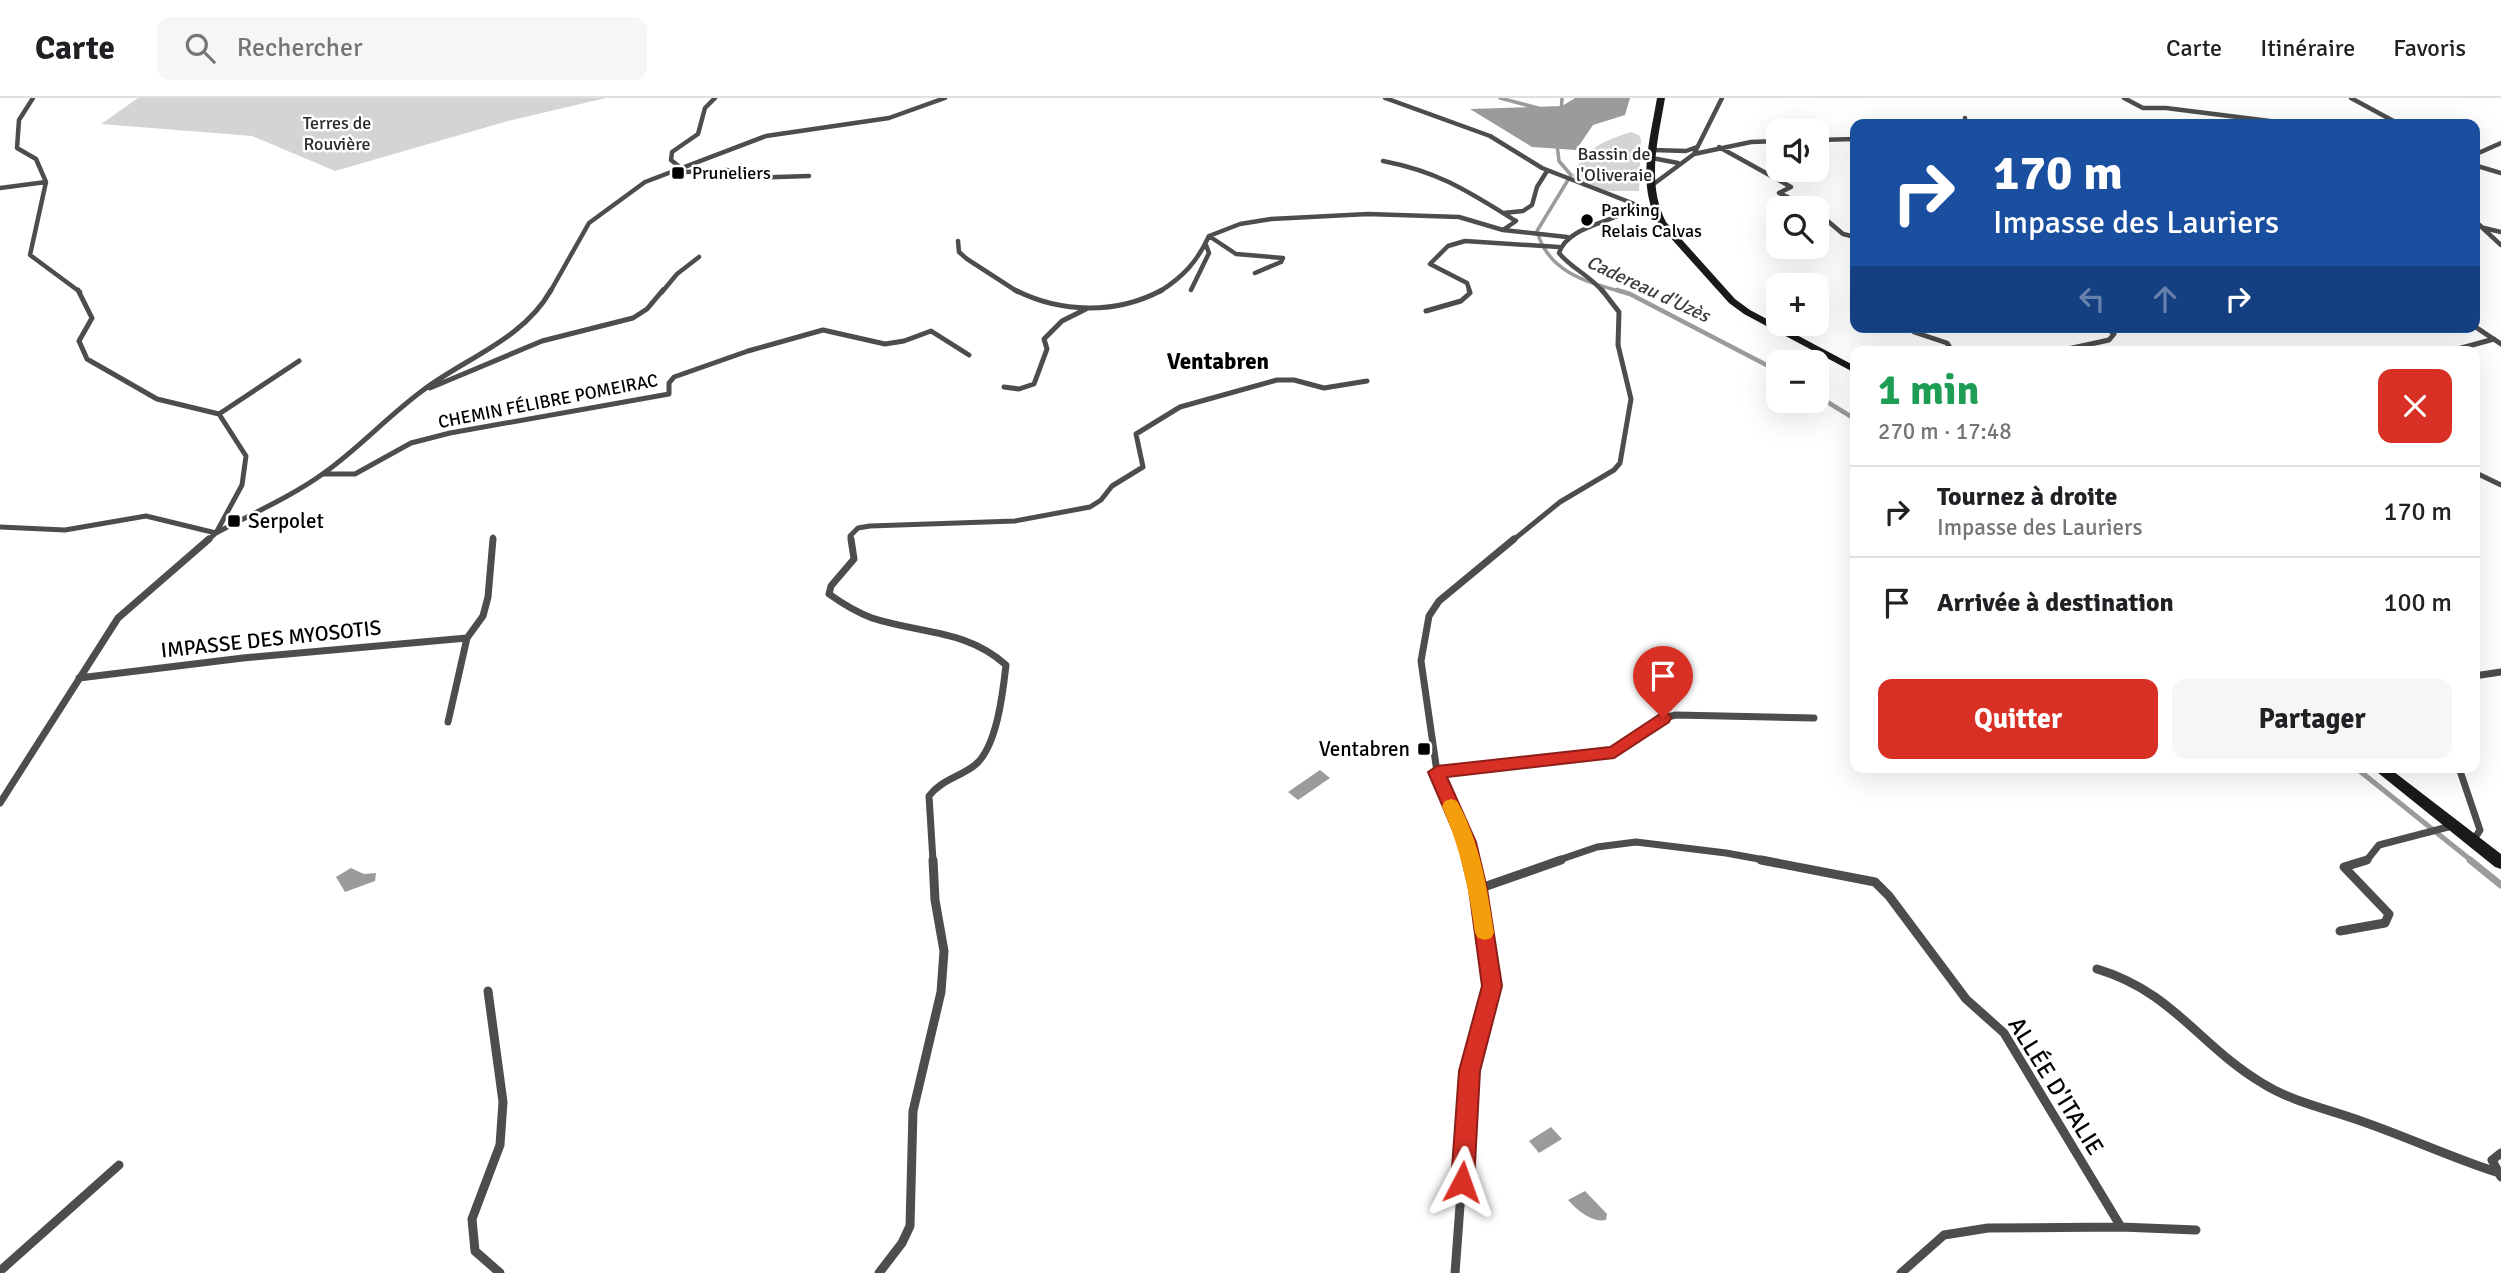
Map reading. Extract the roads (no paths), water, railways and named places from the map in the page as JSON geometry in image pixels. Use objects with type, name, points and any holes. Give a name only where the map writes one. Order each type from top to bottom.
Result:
[{"type":"main road","points":[[1661,98],[1651,186],[1655,212],[1732,301],[1747,312],[1850,367]]},
{"type":"main road","points":[[2385,773],[2447,827],[2501,863]]},
{"type":"street","points":[[33,98],[19,120],[17,148],[36,159],[46,182],[30,255],[80,292],[92,318],[79,341],[87,359],[157,399],[219,414],[246,456],[247,468],[233,503],[216,533]]},
{"type":"street","points":[[0,802],[118,618],[216,533],[323,474],[422,390],[491,349],[542,307],[589,223],[645,182],[766,136],[811,132],[889,118],[945,98]]},
{"type":"street","points":[[1385,98],[1490,136],[1563,178],[1655,212]]},
{"type":"street","points":[[1694,154],[1722,98]]},
{"type":"street","points":[[2123,98],[2143,108],[2246,119]]},
{"type":"street","points":[[2351,98],[2390,119]]},
{"type":"street","points":[[714,99],[705,108],[698,134],[672,152],[671,160],[681,170],[728,170],[745,178],[809,176]]},
{"type":"street","points":[[1829,140],[1850,139]]},
{"type":"street","points":[[1651,186],[1694,154],[1719,147],[1766,141]]},
{"type":"street","points":[[2480,152],[2501,143]]},
{"type":"street","points":[[1653,154],[1686,151],[1698,146]]},
{"type":"street","points":[[1719,147],[1791,187],[1779,193],[1785,196]]},
{"type":"street","points":[[1672,151],[1685,159]]},
{"type":"street","points":[[1653,154],[1667,163],[1679,163]]},
{"type":"street","points":[[1383,161],[1406,165],[1450,180],[1516,221],[1503,230]]},
{"type":"street","points":[[2480,168],[2501,173]]},
{"type":"street","points":[[1502,213],[1523,211],[1532,205],[1537,187],[1547,170]]},
{"type":"street","points":[[0,188],[46,182]]},
{"type":"street","points":[[1209,236],[1240,224],[1329,215],[1458,217],[1503,230],[1567,237],[1622,217],[1636,206]]},
{"type":"street","points":[[1829,222],[1843,234],[1850,236]]},
{"type":"street","points":[[2480,225],[2501,244]]},
{"type":"street","points":[[2483,228],[2501,232]]},
{"type":"street","points":[[1004,387],[1019,389],[1034,384],[1047,349],[1044,339],[1066,317],[1088,309],[1121,305],[1157,293],[1183,278],[1206,245],[1209,236]]},
{"type":"street","points":[[1209,236],[1236,254],[1283,257],[1281,262],[1255,274]]},
{"type":"street","points":[[1455,1273],[1470,1071],[1492,986],[1478,889],[1467,842],[1437,772],[1422,661],[1429,616],[1439,601],[1536,521],[1582,487],[1614,470],[1623,457],[1631,399],[1627,373],[1618,345],[1619,312],[1599,286],[1567,264],[1559,253],[1559,247],[1567,237]]},
{"type":"street","points":[[1426,311],[1461,301],[1470,293],[1467,283],[1430,264],[1453,243],[1471,240],[1559,247]]},
{"type":"street","points":[[958,241],[959,253],[973,265],[1031,299],[1088,309]]},
{"type":"street","points":[[1191,290],[1209,253],[1206,245]]},
{"type":"street","points":[[422,390],[466,377],[498,359],[559,336],[616,323],[640,314],[653,303],[674,276],[699,257]]},
{"type":"street","name":"CHEMIN FÉLIBRE POMEIRAC","points":[[323,474],[355,474],[411,443],[450,433],[669,394],[669,383],[674,377],[748,351],[823,330],[885,344],[904,341],[930,331],[969,355]]},
{"type":"street","points":[[2480,330],[2501,344]]},
{"type":"street","points":[[1915,333],[1949,346]]},
{"type":"street","points":[[2082,346],[2109,340],[2113,333]]},
{"type":"street","points":[[2469,346],[2494,339]]},
{"type":"street","points":[[219,414],[299,361]]},
{"type":"street","points":[[879,1273],[902,1243],[910,1226],[913,1111],[941,992],[944,951],[934,900],[929,796],[935,786],[980,761],[987,748],[1001,697],[1006,666],[1000,657],[971,641],[902,626],[844,608],[829,594],[831,586],[854,559],[850,536],[858,528],[870,526],[1016,521],[1090,507],[1101,500],[1112,486],[1143,467],[1136,434],[1180,407],[1277,380],[1294,380],[1324,388],[1367,381]]},
{"type":"street","points":[[2480,475],[2501,485]]},
{"type":"street","points":[[0,527],[65,530],[146,516],[216,533]]},
{"type":"street","points":[[448,722],[467,638],[483,616],[486,607],[493,537]]},
{"type":"street","name":"IMPASSE DES MYOSOTIS","points":[[79,678],[243,658],[467,638]]},
{"type":"street","points":[[2480,675],[2501,672]]},
{"type":"street","points":[[1437,772],[1614,752],[1663,718],[1676,715],[1814,718]]},
{"type":"street","points":[[2461,773],[2480,830],[2473,842]]},
{"type":"street","points":[[2340,931],[2385,923],[2389,914],[2344,867],[2367,860],[2379,845],[2447,827]]},
{"type":"street","name":"ALLÉE D'ITALIE","points":[[1478,889],[1597,847],[1636,842],[1726,853],[1875,882],[1889,896],[1966,999],[2004,1033],[2121,1227]]},
{"type":"street","points":[[2097,969],[2154,993],[2254,1079],[2289,1096],[2400,1135],[2499,1175]]},
{"type":"street","points":[[488,991],[503,1102],[500,1145],[472,1219],[475,1251],[500,1273]]},
{"type":"street","points":[[2499,1175],[2493,1160],[2501,1153]]},
{"type":"street","points":[[0,1271],[120,1165]]},
{"type":"street","points":[[1901,1273],[1944,1235],[1988,1228],[2121,1227],[2196,1230]]},
{"type":"waterway","points":[[1500,98],[1538,108]]},
{"type":"waterway","name":"Cadereau d'Uzès","points":[[1561,113],[1562,98]]},
{"type":"waterway","name":"Cadereau d'Uzès","points":[[1557,144],[1559,161],[1571,175],[1537,231],[1542,245],[1559,266],[1570,273],[1623,292]]},
{"type":"waterway","name":"Cadereau d'Uzès","points":[[1617,290],[1630,294],[1766,365]]},
{"type":"waterway","name":"Cadereau d'Uzès","points":[[1829,403],[1850,416]]},
{"type":"waterway","name":"Cadereau d'Uzès","points":[[2362,773],[2472,861]]},
{"type":"waterway","name":"Cadereau d'Uzès","points":[[2470,860],[2501,885]]},
{"type":"place","name":"Pruneliers","points":[[678,173]]},
{"type":"place","name":"Parking Relais Calvas","points":[[1587,220]]},
{"type":"place","name":"Serpolet","points":[[234,521]]},
{"type":"place","name":"Ventabren","points":[[1424,749]]},
{"type":"district","name":"Ventabren","points":[[1218,361]]},
{"type":"park label","name":"Terres de Rouvière","points":[[337,133]]},
{"type":"park label","name":"Bassin de l'Oliveraie","points":[[1614,164]]}]
